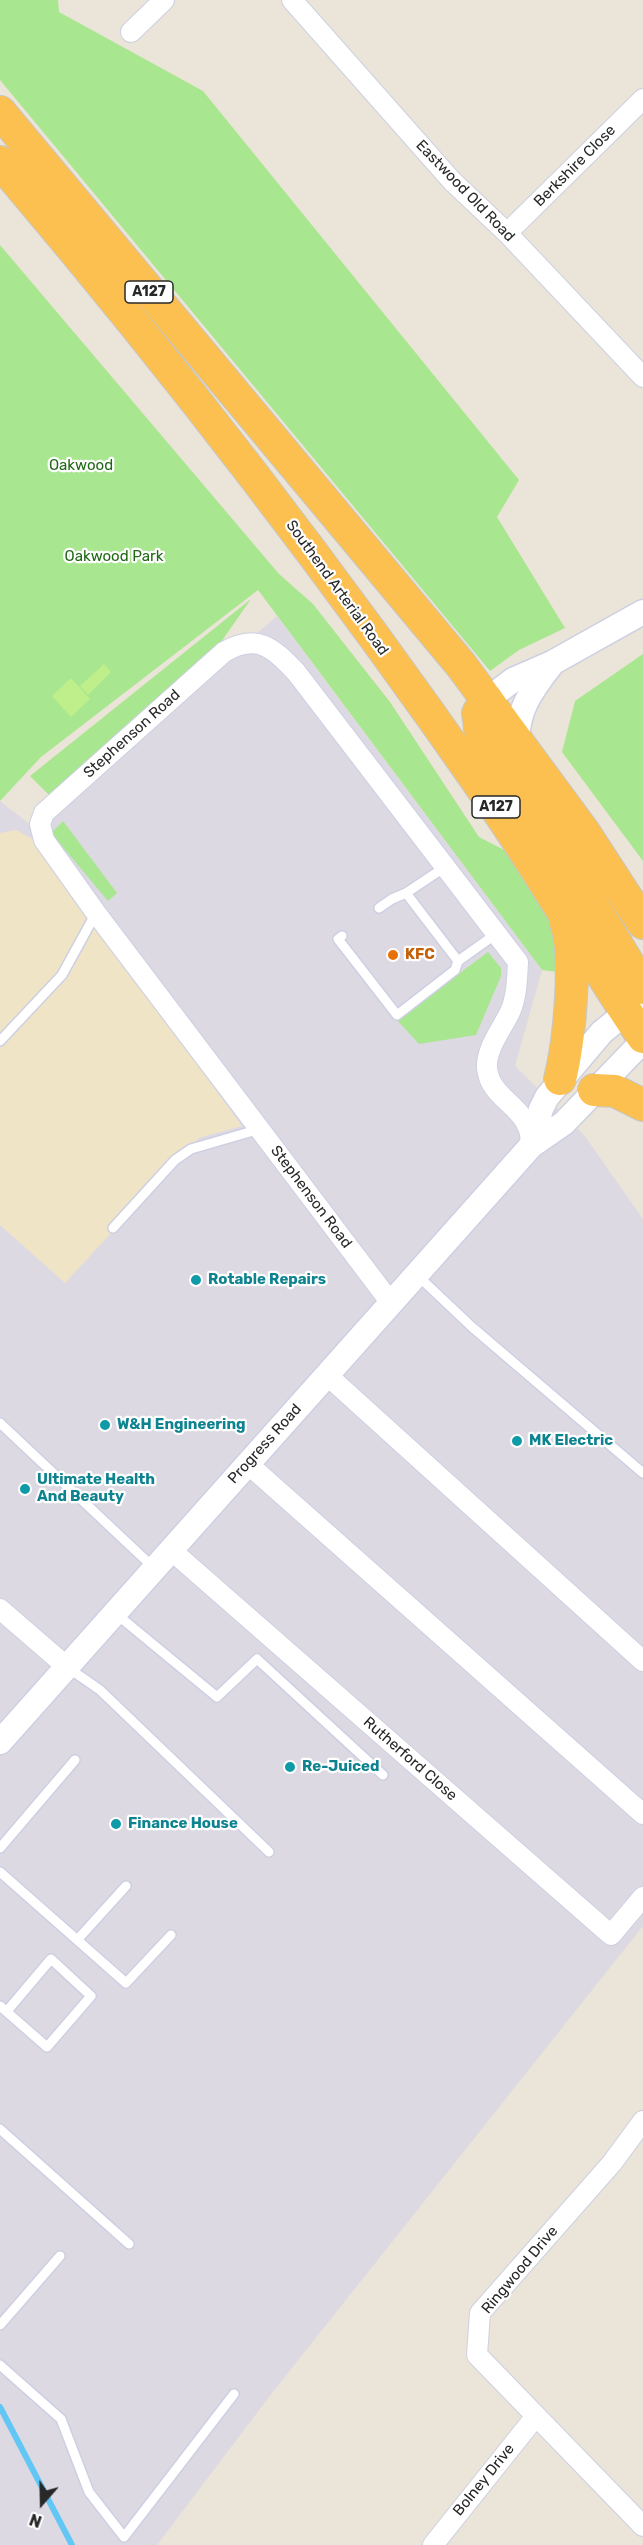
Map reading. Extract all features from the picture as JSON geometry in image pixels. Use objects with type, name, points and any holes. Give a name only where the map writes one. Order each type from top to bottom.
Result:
[{"type":"highway","name":"A127","points":[[0,111],[452,654],[584,832],[643,923]]},
{"type":"highway","name":"Southend Arterial Road","points":[[0,162],[166,363],[283,513],[442,730],[561,908],[640,1015]]},
{"type":"highway","points":[[487,700],[478,713],[481,736],[571,868],[640,1015]]},
{"type":"highway","points":[[584,832],[601,876],[643,958]]},
{"type":"highway","points":[[554,1088],[567,1047],[571,949],[561,908]]},
{"type":"highway","points":[[594,1090],[615,1091],[643,1105]]},
{"type":"street","points":[[131,32],[165,0]]},
{"type":"street","name":"Eastwood Old Road","points":[[292,0],[452,181],[507,233],[643,377]]},
{"type":"street","name":"Berkshire Close","points":[[507,233],[643,99]]},
{"type":"street","points":[[487,700],[513,680],[552,663],[643,612]]},
{"type":"street","name":"Stephenson Road","points":[[391,1303],[96,913],[44,840],[40,824],[44,813],[224,652],[238,645],[253,642],[269,647],[296,672],[518,962],[511,1010],[493,1043],[487,1067],[491,1081],[527,1122],[531,1135],[531,1146]]},
{"type":"street","points":[[518,744],[517,731],[523,708],[552,663]]},
{"type":"street","name":"Progress Road","points":[[531,1146],[541,1109],[554,1088],[602,1032],[640,1015]]},
{"type":"street","name":"Progress Road","points":[[0,1743],[531,1146],[564,1123],[594,1090],[640,1015]]},
{"type":"street","points":[[509,1102],[517,1108],[532,1108],[554,1088]]},
{"type":"street","points":[[327,1376],[643,1661]]},
{"type":"street","points":[[248,1464],[643,1814]]},
{"type":"street","name":"Rutherford Close","points":[[171,1550],[611,1935],[643,1897]]},
{"type":"street","points":[[0,1609],[67,1667]]},
{"type":"street","name":"Ringwood Drive","points":[[643,2121],[612,2163],[480,2313],[477,2355],[643,2526]]},
{"type":"street","name":"Bolney Drive","points":[[433,2545],[536,2416]]},
{"type":"lane","points":[[379,908],[392,898],[406,894],[445,867]]},
{"type":"lane","points":[[406,894],[458,961]]},
{"type":"lane","points":[[0,1041],[62,975],[96,913]]},
{"type":"lane","points":[[342,936],[338,939],[397,1015],[455,970],[458,961],[496,934]]},
{"type":"lane","points":[[113,1228],[175,1160],[190,1149],[260,1129]]},
{"type":"lane","points":[[417,1275],[472,1327],[643,1473]]},
{"type":"lane","points":[[0,1423],[155,1568]]},
{"type":"lane","points":[[115,1613],[217,1697],[257,1659],[383,1775]]},
{"type":"lane","points":[[67,1667],[100,1690],[269,1852]]},
{"type":"lane","points":[[0,1848],[75,1760]]},
{"type":"lane","points":[[0,1872],[126,1983],[171,1935]]},
{"type":"lane","points":[[78,1939],[126,1886]]},
{"type":"lane","points":[[51,1959],[91,1996],[47,2047],[3,2008],[51,1959]]},
{"type":"lane","points":[[0,2129],[129,2244]]},
{"type":"lane","points":[[0,2325],[60,2256]]},
{"type":"lane","points":[[0,2365],[61,2419],[89,2492],[124,2537],[234,2394]]},
{"type":"shaded area","points":[[277,616],[542,970],[515,1066],[584,1135],[643,1219],[643,1926],[272,2393],[157,2545],[0,2545],[0,801],[32,826]]},
{"type":"shaded area","points":[[16,830],[34,840],[242,1126],[199,1138],[65,1283],[0,1225],[0,833]]},
{"type":"green space","points":[[0,0],[58,0],[59,12],[203,91],[519,480],[497,517],[565,628],[519,650],[490,671],[0,80]]},
{"type":"green space","name":"Oakwood Park","points":[[0,245],[279,574],[313,604],[390,702],[479,837],[510,853],[554,914],[558,972],[542,970],[258,590],[41,757],[0,801]]},
{"type":"green space","points":[[251,599],[196,678],[52,798],[30,776]]},
{"type":"green space","points":[[643,654],[643,861],[562,752],[575,701]]},
{"type":"green space","points":[[104,664],[111,672],[88,695],[80,686]]},
{"type":"green space","points":[[71,678],[90,699],[71,717],[52,696]]},
{"type":"green space","points":[[63,821],[117,893],[108,901],[51,833]]},
{"type":"green space","points":[[488,952],[501,968],[501,976],[476,1035],[419,1044],[397,1020]]},
{"type":"waterway","points":[[0,2407],[72,2545]]},
{"type":"place","name":"KFC","points":[[393,955]]},
{"type":"place","name":"Rotable Repairs","points":[[196,1280]]},
{"type":"place","name":"W&H Engineering","points":[[105,1425]]},
{"type":"place","name":"MK Electric","points":[[517,1441]]},
{"type":"place","name":"Ultimate Health And Beauty","points":[[25,1489]]},
{"type":"place","name":"Re-Juiced","points":[[290,1767]]},
{"type":"place","name":"Finance House","points":[[116,1824]]},
{"type":"park label","name":"Oakwood","points":[[81,466]]}]
